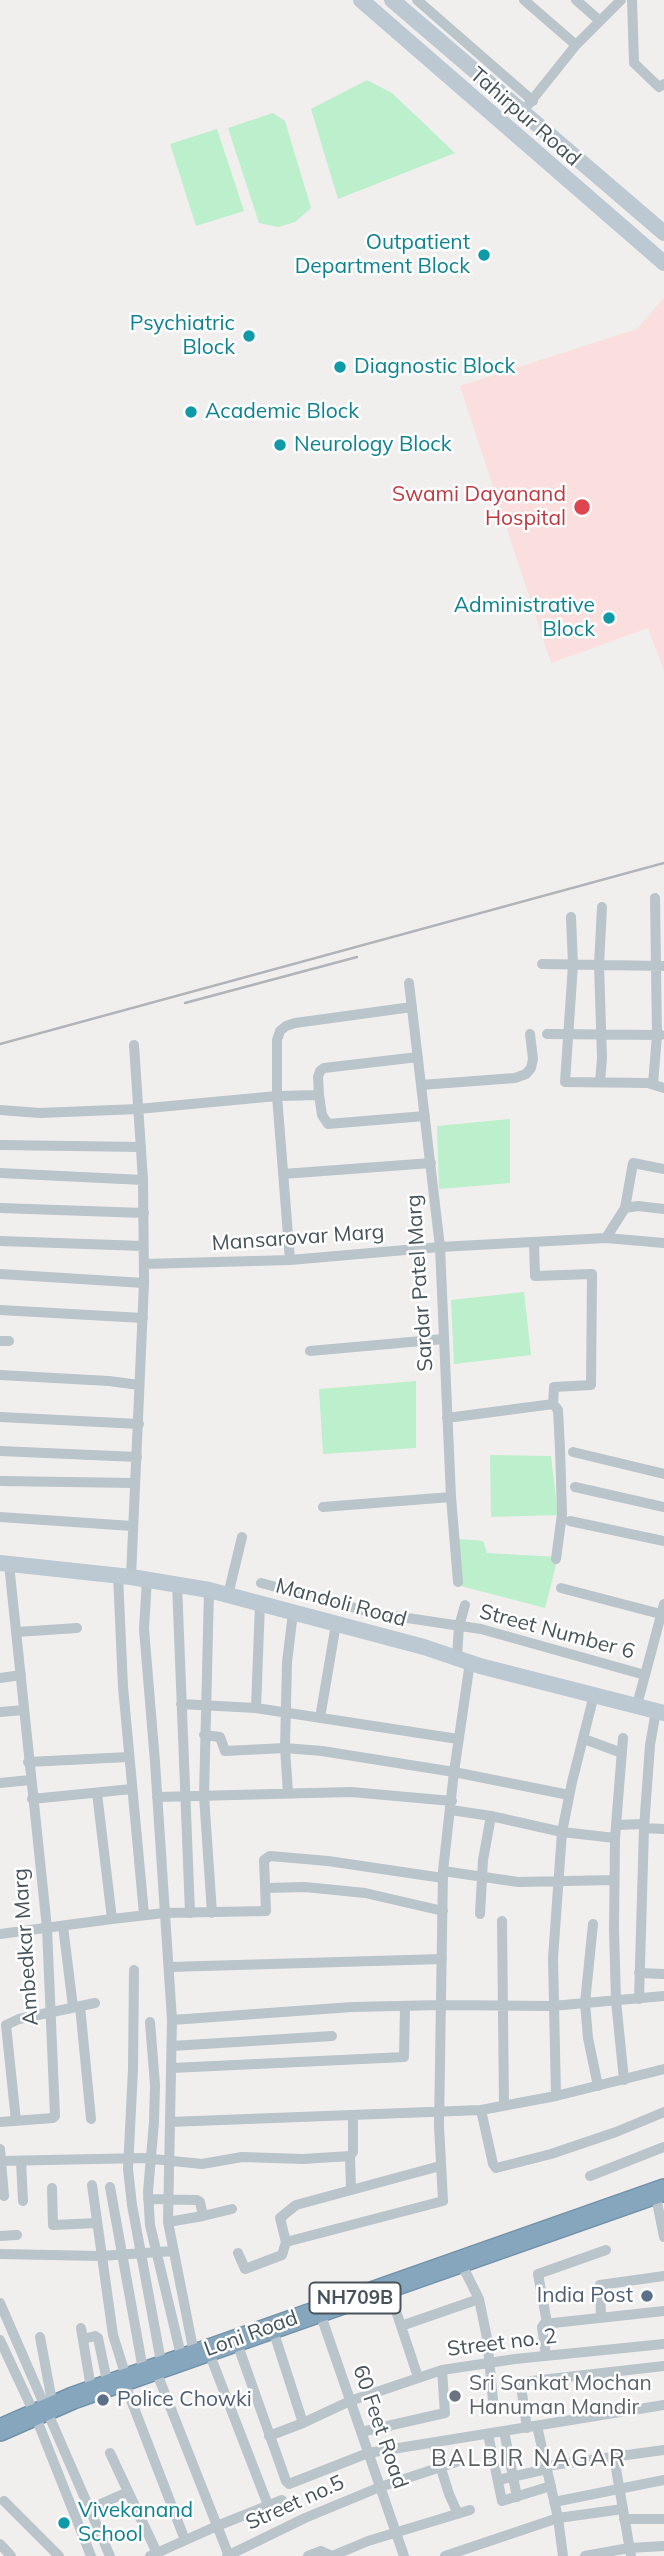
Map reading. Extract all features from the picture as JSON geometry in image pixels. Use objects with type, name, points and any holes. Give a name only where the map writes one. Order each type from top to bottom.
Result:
[{"type":"highway","name":"Loni Road","points":[[0,2430],[39,2403],[236,2340],[659,2187]]},
{"type":"highway","name":"Loni Road","points":[[0,2417],[659,2187]]},
{"type":"main road","name":"Tahirpur Road","points":[[360,0],[664,263]]},
{"type":"main road","name":"Tahirpur Road","points":[[392,0],[526,106],[664,233]]},
{"type":"main road","points":[[505,127],[526,106]]},
{"type":"main road","name":"Mandoli Road","points":[[4,1563],[132,1577],[209,1590],[660,1712]]},
{"type":"street","points":[[417,0],[526,106],[576,45],[621,0]]},
{"type":"street","points":[[524,0],[576,45]]},
{"type":"street","points":[[576,0],[600,20]]},
{"type":"street","points":[[632,0],[634,63],[659,87],[664,83]]},
{"type":"street","points":[[570,918],[573,965],[565,1082],[659,1086],[660,966],[655,898]]},
{"type":"street","points":[[600,1082],[602,1058],[599,965],[602,907]]},
{"type":"street","points":[[542,964],[660,966]]},
{"type":"street","name":"Sardar Patel Marg","points":[[409,983],[440,1247],[451,1497],[458,1582]]},
{"type":"street","points":[[290,1260],[277,1096],[277,1040],[280,1031],[286,1026],[412,1007]]},
{"type":"street","points":[[421,1085],[515,1078],[526,1074],[533,1059],[530,1034]]},
{"type":"street","points":[[547,1034],[661,1035]]},
{"type":"street","points":[[134,1045],[143,1180],[144,1283],[132,1526],[129,1756],[144,1914]]},
{"type":"street","points":[[418,1057],[324,1068],[318,1077],[319,1095],[322,1115],[328,1124],[425,1116]]},
{"type":"street","points":[[0,1111],[40,1113],[138,1109],[277,1096],[319,1095]]},
{"type":"street","points":[[0,1145],[141,1147]]},
{"type":"street","points":[[283,1174],[431,1163]]},
{"type":"street","points":[[606,1238],[625,1208],[633,1163],[664,1169]]},
{"type":"street","points":[[0,1173],[143,1180]]},
{"type":"street","points":[[625,1208],[638,1206],[664,1209]]},
{"type":"street","points":[[0,1208],[144,1213]]},
{"type":"street","name":"Mansarovar Marg","points":[[144,1264],[290,1260],[440,1247],[606,1238],[664,1244]]},
{"type":"street","points":[[0,1241],[144,1246]]},
{"type":"street","points":[[534,1242],[535,1276],[592,1274],[591,1385],[554,1387],[553,1404],[558,1410],[562,1503],[555,1559]]},
{"type":"street","points":[[0,1274],[144,1283]]},
{"type":"street","points":[[0,1310],[143,1318]]},
{"type":"street","points":[[310,1350],[444,1339]]},
{"type":"street","points":[[0,1375],[139,1385]]},
{"type":"street","points":[[447,1418],[553,1404]]},
{"type":"street","points":[[0,1417],[139,1424]]},
{"type":"street","points":[[0,1451],[137,1457]]},
{"type":"street","points":[[573,1452],[664,1474]]},
{"type":"street","points":[[0,1481],[135,1483]]},
{"type":"street","points":[[575,1487],[664,1507]]},
{"type":"street","points":[[323,1507],[451,1497]]},
{"type":"street","points":[[0,1517],[132,1526]]},
{"type":"street","points":[[570,1521],[664,1541]]},
{"type":"street","points":[[228,1595],[242,1537]]},
{"type":"street","name":"Ambedkar Marg","points":[[4,1563],[17,1632],[28,1762],[47,1928],[54,2118],[16,2121]]},
{"type":"street","points":[[132,1577],[143,1618],[173,2046],[169,2222],[173,2251],[150,2366]]},
{"type":"street","name":"Street Number 6","points":[[261,1583],[374,1613],[481,1629],[645,1675]]},
{"type":"street","points":[[177,1584],[190,1913]]},
{"type":"street","points":[[561,1588],[663,1611],[637,1705]]},
{"type":"street","points":[[209,1590],[204,1796],[212,1913]]},
{"type":"street","points":[[256,1708],[260,1603]]},
{"type":"street","points":[[286,2242],[442,2202],[439,2112],[443,1875],[452,1805],[464,1660],[459,1626],[465,1605]]},
{"type":"street","points":[[288,1793],[285,1712],[293,1613]]},
{"type":"street","points":[[320,1718],[336,1624]]},
{"type":"street","points":[[17,1632],[77,1628]]},
{"type":"street","points":[[0,1678],[22,1675]]},
{"type":"street","points":[[556,2096],[552,2006],[554,1922],[562,1832],[594,1695]]},
{"type":"street","points":[[181,1704],[256,1708],[458,1739]]},
{"type":"street","points":[[0,1712],[24,1710]]},
{"type":"street","points":[[639,1999],[644,1826],[650,1745],[660,1712]]},
{"type":"street","points":[[204,1735],[220,1737],[224,1751],[227,1752],[285,1748],[321,1751],[454,1772],[569,1795]]},
{"type":"street","points":[[623,1738],[614,1881],[616,2001],[624,2080]]},
{"type":"street","points":[[583,1739],[622,1753]]},
{"type":"street","points":[[28,1762],[129,1756]]},
{"type":"street","points":[[0,1783],[30,1780]]},
{"type":"street","points":[[32,1798],[132,1790]]},
{"type":"street","points":[[157,1797],[351,1792],[452,1805],[562,1832],[615,1838]]},
{"type":"street","points":[[97,1793],[112,1919]]},
{"type":"street","points":[[480,1913],[481,1875],[491,1816]]},
{"type":"street","points":[[616,1825],[664,1829]]},
{"type":"street","points":[[0,1934],[144,1914],[266,1911],[264,1860],[270,1856],[443,1875],[481,1875],[498,1880],[558,1883],[614,1881]]},
{"type":"street","points":[[266,1888],[354,1892],[443,1910]]},
{"type":"street","points":[[502,1922],[504,2106]]},
{"type":"street","points":[[593,1924],[585,2003],[597,2087]]},
{"type":"street","points":[[63,1926],[91,2119]]},
{"type":"street","points":[[169,1967],[442,1959]]},
{"type":"street","points":[[134,1970],[130,2160],[132,2205],[141,2253],[150,2366],[228,2556]]},
{"type":"street","points":[[639,1973],[664,1974]]},
{"type":"street","points":[[172,2020],[405,2006],[552,2006],[664,1996]]},
{"type":"street","points":[[0,2122],[16,2121],[6,2025],[19,2019],[94,2003]]},
{"type":"street","points":[[172,2068],[404,2057],[405,2006]]},
{"type":"street","points":[[150,2022],[155,2085],[148,2199],[156,2252],[150,2366]]},
{"type":"street","points":[[173,2046],[332,2036]]},
{"type":"street","points":[[170,2122],[481,2110],[597,2087],[664,2069]]},
{"type":"street","points":[[0,2105],[13,2105]]},
{"type":"street","points":[[481,2110],[496,2168],[551,2154],[664,2112]]},
{"type":"street","points":[[1,2161],[151,2160],[202,2164],[242,2157],[303,2159],[350,2156],[354,2152],[353,2115]]},
{"type":"street","points":[[590,2176],[664,2147]]},
{"type":"street","points":[[0,2149],[4,2196]]},
{"type":"street","points":[[350,2156],[351,2190]]},
{"type":"street","points":[[21,2161],[23,2201]]},
{"type":"street","points":[[238,2253],[247,2269],[282,2255],[286,2242],[280,2219],[296,2205],[440,2166]]},
{"type":"street","points":[[92,2185],[114,2335],[150,2366],[268,2505]]},
{"type":"street","points":[[110,2187],[122,2255],[150,2366],[185,2539]]},
{"type":"street","points":[[659,2187],[664,2237]]},
{"type":"street","points":[[52,2188],[53,2225],[97,2223]]},
{"type":"street","points":[[148,2199],[198,2200],[203,2216]]},
{"type":"street","points":[[169,2222],[232,2209]]},
{"type":"street","points":[[0,2236],[17,2235]]},
{"type":"street","points":[[547,2323],[538,2274],[606,2250]]},
{"type":"street","points":[[0,2254],[101,2256],[173,2251]]},
{"type":"street","points":[[460,2261],[479,2299],[491,2363],[493,2400]]},
{"type":"street","points":[[601,2317],[600,2285],[664,2276]]},
{"type":"street","points":[[388,2287],[418,2377]]},
{"type":"street","points":[[401,2326],[479,2299]]},
{"type":"street","points":[[0,2303],[39,2403],[91,2556]]},
{"type":"street","name":"60 Feet Road","points":[[319,2310],[396,2532],[401,2555]]},
{"type":"street","points":[[546,2356],[542,2327],[547,2323],[664,2311]]},
{"type":"street","points":[[272,2327],[303,2423]]},
{"type":"street","points":[[82,2334],[94,2336],[150,2366],[82,2334]]},
{"type":"street","points":[[39,2403],[40,2337]]},
{"type":"street","points":[[0,2340],[39,2403],[89,2509],[106,2555]]},
{"type":"street","points":[[236,2340],[269,2436],[289,2484],[368,2454],[664,2405]]},
{"type":"street","name":"Street no. 2","points":[[269,2436],[350,2400],[442,2370],[664,2344]]},
{"type":"street","points":[[561,2556],[558,2518],[547,2467],[532,2427],[521,2386],[523,2382],[664,2366]]},
{"type":"street","points":[[361,2432],[445,2413],[442,2370]]},
{"type":"street","points":[[504,2431],[517,2497]]},
{"type":"street","points":[[488,2434],[502,2501],[551,2486]]},
{"type":"street","points":[[433,2443],[458,2514]]},
{"type":"street","points":[[498,2480],[547,2467],[664,2450]]},
{"type":"street","points":[[110,2453],[154,2554],[282,2500]]},
{"type":"street","points":[[614,2457],[630,2552]]},
{"type":"street","name":"Street no.5","points":[[228,2556],[305,2518],[380,2487],[456,2462]]},
{"type":"street","points":[[554,2502],[664,2480]]},
{"type":"street","points":[[89,2509],[128,2492]]},
{"type":"street","points":[[4,2501],[60,2555]]},
{"type":"street","points":[[308,2556],[321,2551],[332,2556],[396,2532],[470,2510]]},
{"type":"street","points":[[445,2556],[558,2518],[624,2514],[664,2519]]},
{"type":"street","points":[[0,2544],[11,2556]]},
{"type":"street","points":[[585,2556],[664,2546]]},
{"type":"shaded area","name":"Swami Dayanand Hospital","points":[[664,298],[664,671],[648,628],[551,663],[460,386],[637,329]]},
{"type":"green space","points":[[367,80],[392,93],[455,153],[338,199],[311,109]]},
{"type":"green space","points":[[273,113],[285,121],[311,208],[295,222],[278,227],[259,223],[228,128]]},
{"type":"green space","points":[[217,129],[244,211],[196,226],[170,144]]},
{"type":"green space","points":[[510,1119],[510,1183],[439,1189],[437,1126]]},
{"type":"green space","points":[[524,1292],[531,1355],[454,1364],[451,1300]]},
{"type":"green space","points":[[416,1381],[416,1448],[323,1454],[319,1389]]},
{"type":"green space","points":[[490,1455],[551,1456],[558,1515],[491,1517]]},
{"type":"green space","points":[[459,1539],[483,1541],[487,1553],[558,1557],[545,1608],[461,1586]]},
{"type":"railway","points":[[0,1044],[664,863]]},
{"type":"railway","points":[[185,1003],[357,957]]},
{"type":"place","name":"Outpatient Department Block","points":[[484,255]]},
{"type":"place","name":"Psychiatric Block","points":[[249,336]]},
{"type":"place","name":"Diagnostic Block","points":[[340,367]]},
{"type":"place","name":"Academic Block","points":[[191,412]]},
{"type":"place","name":"Neurology Block","points":[[280,445]]},
{"type":"place","name":"Swami Dayanand Hospital","points":[[582,507]]},
{"type":"place","name":"Administrative Block","points":[[609,618]]},
{"type":"place","name":"India Post","points":[[647,2296]]},
{"type":"place","name":"Sri Sankat Mochan Hanuman Mandir","points":[[455,2396]]},
{"type":"place","name":"Police Chowki","points":[[103,2400]]},
{"type":"place","name":"Vivekanand School","points":[[64,2523]]},
{"type":"district","name":"BALBIR NAGAR","points":[[529,2459]]}]
